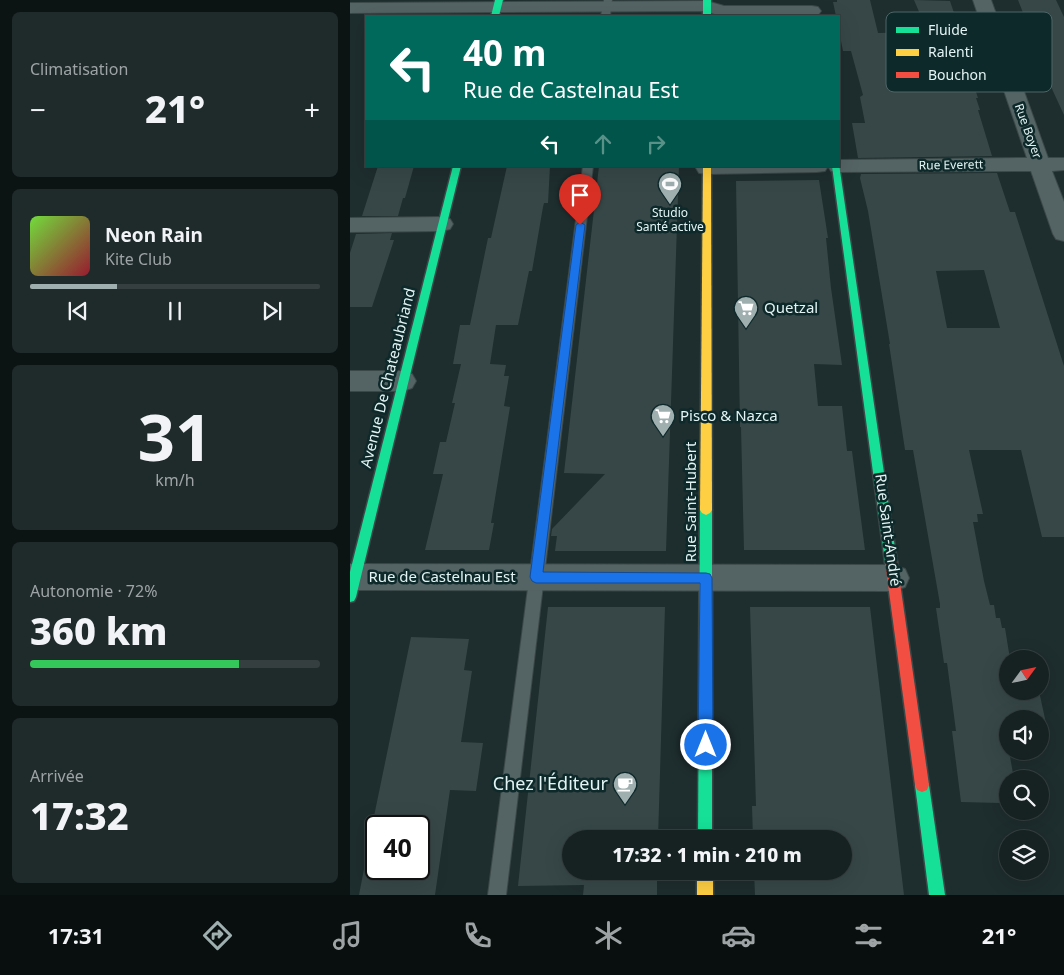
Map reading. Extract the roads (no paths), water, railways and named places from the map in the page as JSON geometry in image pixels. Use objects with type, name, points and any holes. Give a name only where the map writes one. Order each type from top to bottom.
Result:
[{"type":"street","name":"Rue Boyer","points":[[982,0],[986,12]]},
{"type":"street","points":[[350,8],[707,8],[722,11],[812,9]]},
{"type":"street","name":"Rue Boyer","points":[[1015,92],[1064,234]]},
{"type":"street","name":"Rue Everett","points":[[840,166],[1064,164]]},
{"type":"street","name":"Avenue De Chateaubriand","points":[[352,583],[457,167]]},
{"type":"street","name":"Rue Saint-Hubert","points":[[705,830],[707,167]]},
{"type":"street","name":"Rue Saint-André","points":[[838,167],[937,895]]},
{"type":"street","points":[[350,225],[442,224]]},
{"type":"street","points":[[350,381],[403,381]]},
{"type":"street","name":"Rue de Castelnau Est","points":[[352,583],[536,577],[894,578]]},
{"type":"street","points":[[705,880],[705,895]]},
{"type":"lane","points":[[497,895],[530,644],[536,577],[588,167]]},
{"type":"place","name":"Studio Santé active","points":[[670,205]]},
{"type":"place","name":"Quetzal","points":[[746,329]]},
{"type":"place","name":"Pisco & Nazca","points":[[663,437]]},
{"type":"place","name":"Chez l'Éditeur","points":[[625,805]]}]
